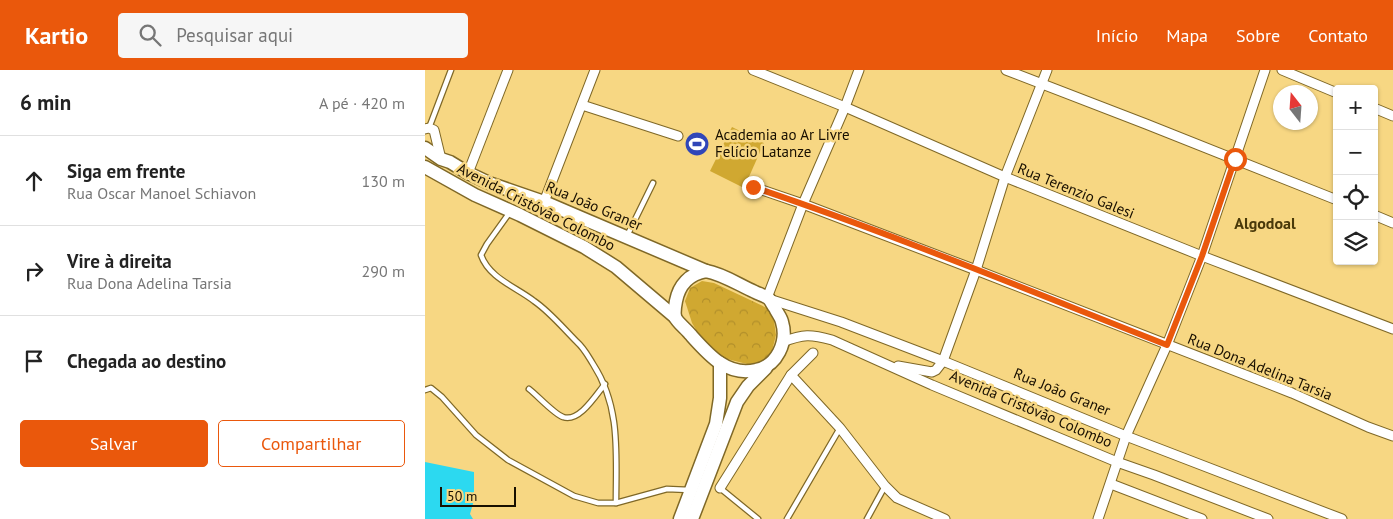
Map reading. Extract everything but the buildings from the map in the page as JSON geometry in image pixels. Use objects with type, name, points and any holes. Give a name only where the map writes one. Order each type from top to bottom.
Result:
[{"type":"main road","name":"Avenida Cristóvão Colombo","points":[[425,148],[468,173]]},
{"type":"main road","name":"Avenida Cristóvão Colombo","points":[[425,167],[475,195],[584,247],[616,267],[675,317]]},
{"type":"main road","name":"Rua João Graner","points":[[468,173],[489,183],[544,202],[706,272]]},
{"type":"main road","points":[[706,272],[717,274],[768,298],[782,322],[782,342],[779,352],[771,364],[761,369],[745,372],[730,369],[720,363],[709,355],[675,317],[677,296],[688,278],[694,274],[706,272]]},
{"type":"main road","points":[[680,519],[716,424],[720,398],[720,363]]},
{"type":"main road","points":[[692,519],[737,402],[748,386],[767,366]]},
{"type":"street","points":[[468,173],[509,70]]},
{"type":"street","points":[[544,202],[595,70]]},
{"type":"street","name":"Rua Terenzio Galesi","points":[[753,70],[845,107],[1005,177],[1202,256],[1393,329]]},
{"type":"street","points":[[768,298],[803,204],[859,70]]},
{"type":"street","points":[[1006,70],[1333,198]]},
{"type":"street","points":[[887,365],[932,372],[943,362],[976,270],[1005,177],[1047,70]]},
{"type":"street","points":[[1098,519],[1126,436],[1167,345],[1202,256],[1265,70]]},
{"type":"street","points":[[1282,70],[1333,91]]},
{"type":"street","points":[[582,105],[678,136]]},
{"type":"street","points":[[1378,110],[1393,116]]},
{"type":"street","points":[[427,129],[434,130],[441,159]]},
{"type":"street","name":"Rua Dona Adelina Tarsia","points":[[753,187],[803,204],[976,270],[1292,393],[1368,427],[1393,436]]},
{"type":"street","points":[[1378,217],[1393,223]]},
{"type":"street","name":"Rua João Graner","points":[[768,298],[841,322],[1126,436],[1342,519]]},
{"type":"street","name":"Avenida Cristóvão Colombo","points":[[782,342],[805,335],[832,340],[1117,462],[1268,519]]},
{"type":"street","points":[[719,488],[791,375],[813,353]]},
{"type":"street","points":[[791,375],[839,428],[885,486],[897,498],[945,519]]},
{"type":"street","points":[[1111,484],[1202,519]]},
{"type":"lane","points":[[427,129],[451,70]]},
{"type":"lane","points":[[626,237],[653,184]]},
{"type":"lane","points":[[511,211],[481,255],[488,268],[536,302],[583,348],[600,373],[609,396],[615,424],[615,504]]},
{"type":"lane","points":[[529,389],[561,416],[568,418],[585,409],[605,384]]},
{"type":"lane","points":[[425,390],[431,388],[442,396],[476,434],[508,460],[574,496],[598,504],[615,504],[667,489],[691,490]]},
{"type":"lane","points":[[787,519],[839,428]]},
{"type":"lane","points":[[867,519],[885,486]]},
{"type":"lane","points":[[719,488],[758,519]]},
{"type":"green space","points":[[732,127],[764,143],[744,188],[710,171]]},
{"type":"green space","points":[[702,281],[714,283],[767,308],[774,321],[776,335],[772,351],[764,361],[751,365],[723,358],[703,342],[692,323],[685,301],[690,288]]},
{"type":"water","points":[[425,462],[474,472],[474,500],[470,514],[473,519],[425,519]]},
{"type":"place","name":"Academia ao Ar Livre Felício Latanze","points":[[697,144]]},
{"type":"district","name":"Algodoal","points":[[1265,223]]},
{"type":"route","points":[[753,187],[803,204],[976,270],[1167,345],[1202,256],[1235,159]]}]
